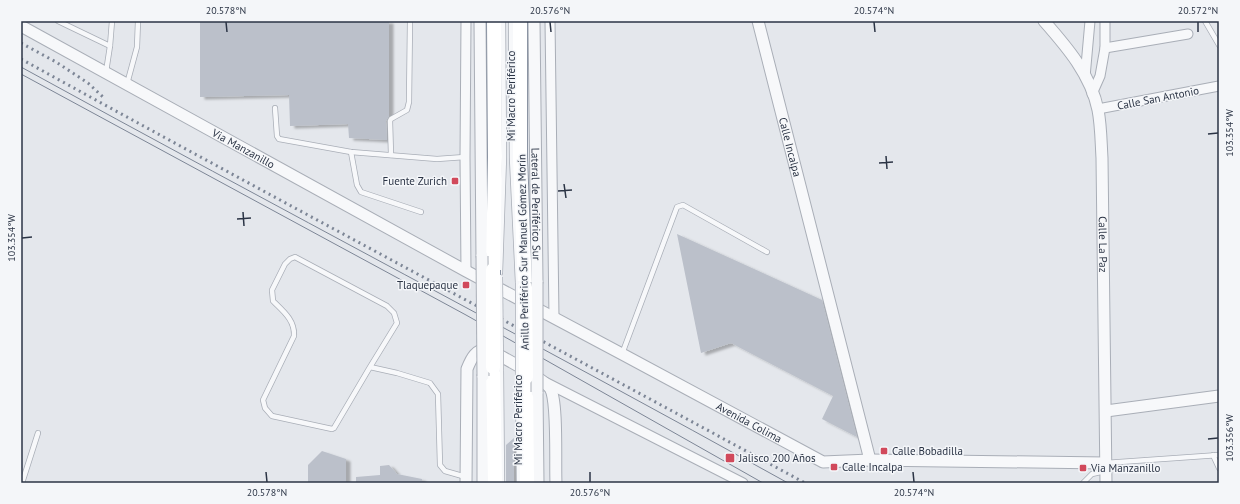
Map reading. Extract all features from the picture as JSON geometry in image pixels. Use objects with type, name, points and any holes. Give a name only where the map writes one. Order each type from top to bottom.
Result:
[{"type":"highway","points":[[494,21],[496,272],[493,371],[495,483]]},
{"type":"highway","name":"Anillo Periférico Sur Manuel Gómez Morín","points":[[520,21],[520,157],[527,284],[522,375],[527,483]]},
{"type":"street","points":[[466,21],[466,271]]},
{"type":"street","points":[[480,21],[482,256],[493,371],[483,483]]},
{"type":"street","name":"Lateral de Periférico Sur","points":[[534,21],[527,284],[537,392],[538,483]]},
{"type":"street","points":[[550,21],[554,318]]},
{"type":"street","name":"Calle Incalpa","points":[[758,21],[870,460]]},
{"type":"street","name":"Calle La Paz","points":[[1044,21],[1075,59],[1098,109],[1102,158],[1106,483]]},
{"type":"street","points":[[1085,78],[1090,21]]},
{"type":"street","points":[[1092,94],[1100,76],[1105,48],[1104,21]]},
{"type":"street","name":"Via Manzanillo","points":[[21,26],[105,74],[554,318]]},
{"type":"street","points":[[1105,48],[1188,34]]},
{"type":"street","name":"Calle San Antonio","points":[[1098,109],[1219,86]]},
{"type":"street","name":"Avenida Colima","points":[[554,318],[823,462],[870,460],[1105,467]]},
{"type":"street","points":[[466,480],[467,369],[471,358],[485,349],[490,350],[542,380],[743,483]]},
{"type":"street","points":[[542,380],[551,389],[555,403],[556,483]]},
{"type":"street","points":[[1106,411],[1219,396]]},
{"type":"lane","points":[[58,21],[110,46]]},
{"type":"lane","points":[[105,74],[110,46],[112,21]]},
{"type":"lane","points":[[127,86],[137,47],[138,21]]},
{"type":"lane","points":[[391,155],[390,121],[407,110],[409,102],[410,21]]},
{"type":"lane","name":"Mi Macro Periférico","points":[[496,272],[504,157],[503,21]]},
{"type":"lane","name":"Mi Macro Periférico","points":[[511,21],[512,158],[527,284]]},
{"type":"lane","points":[[1206,21],[1219,45]]},
{"type":"lane","points":[[276,108],[277,136],[280,139],[351,152],[437,159],[465,157]]},
{"type":"lane","points":[[351,152],[357,185],[361,192],[421,212]]},
{"type":"lane","points":[[622,354],[677,208],[683,206],[767,252]]},
{"type":"lane","points":[[295,258],[310,265],[387,306],[394,313],[396,323],[370,367],[334,428],[330,429],[272,416],[265,408],[263,400],[294,336],[295,330],[293,322],[273,301],[272,296],[272,290],[285,264],[290,259],[295,258]]},
{"type":"lane","points":[[370,367],[430,383],[438,394],[440,465],[445,471],[466,480]]},
{"type":"lane","name":"Mi Macro Periférico","points":[[493,371],[502,483]]},
{"type":"lane","name":"Mi Macro Periférico","points":[[519,483],[522,375]]},
{"type":"lane","points":[[22,483],[38,432]]},
{"type":"lane","points":[[1083,483],[1092,474],[1105,467],[1219,455]]},
{"type":"lane","points":[[1213,456],[1219,468]]},
{"type":"building","points":[[200,21],[389,21],[389,116],[386,121],[387,140],[349,138],[348,124],[290,126],[289,95],[200,97]]},
{"type":"building","points":[[677,234],[822,300],[857,437],[822,419],[833,396],[731,343],[701,353]]},
{"type":"building","points":[[514,438],[514,483],[506,483],[506,445]]},
{"type":"building","points":[[322,451],[346,459],[346,483],[308,483],[308,465]]},
{"type":"building","points":[[389,465],[397,474],[422,479],[422,483],[356,483],[356,477],[380,475],[380,466]]},
{"type":"tram line","points":[[21,67],[597,378],[788,483]]},
{"type":"tram line","points":[[21,74],[466,315],[763,483]]},
{"type":"railway","points":[[21,43],[56,62],[88,83],[103,97]]},
{"type":"railway","points":[[21,59],[216,166],[805,483]]},
{"type":"place","name":"Fuente Zurich","points":[[455,181]]},
{"type":"place","name":"Tlaquepaque","points":[[466,285]]},
{"type":"place","name":"Calle Bobadilla","points":[[884,451]]},
{"type":"place","name":"Jalisco 200 Años","points":[[730,458]]},
{"type":"place","name":"Calle Incalpa","points":[[834,467]]},
{"type":"place","name":"Via Manzanillo","points":[[1083,468]]}]
